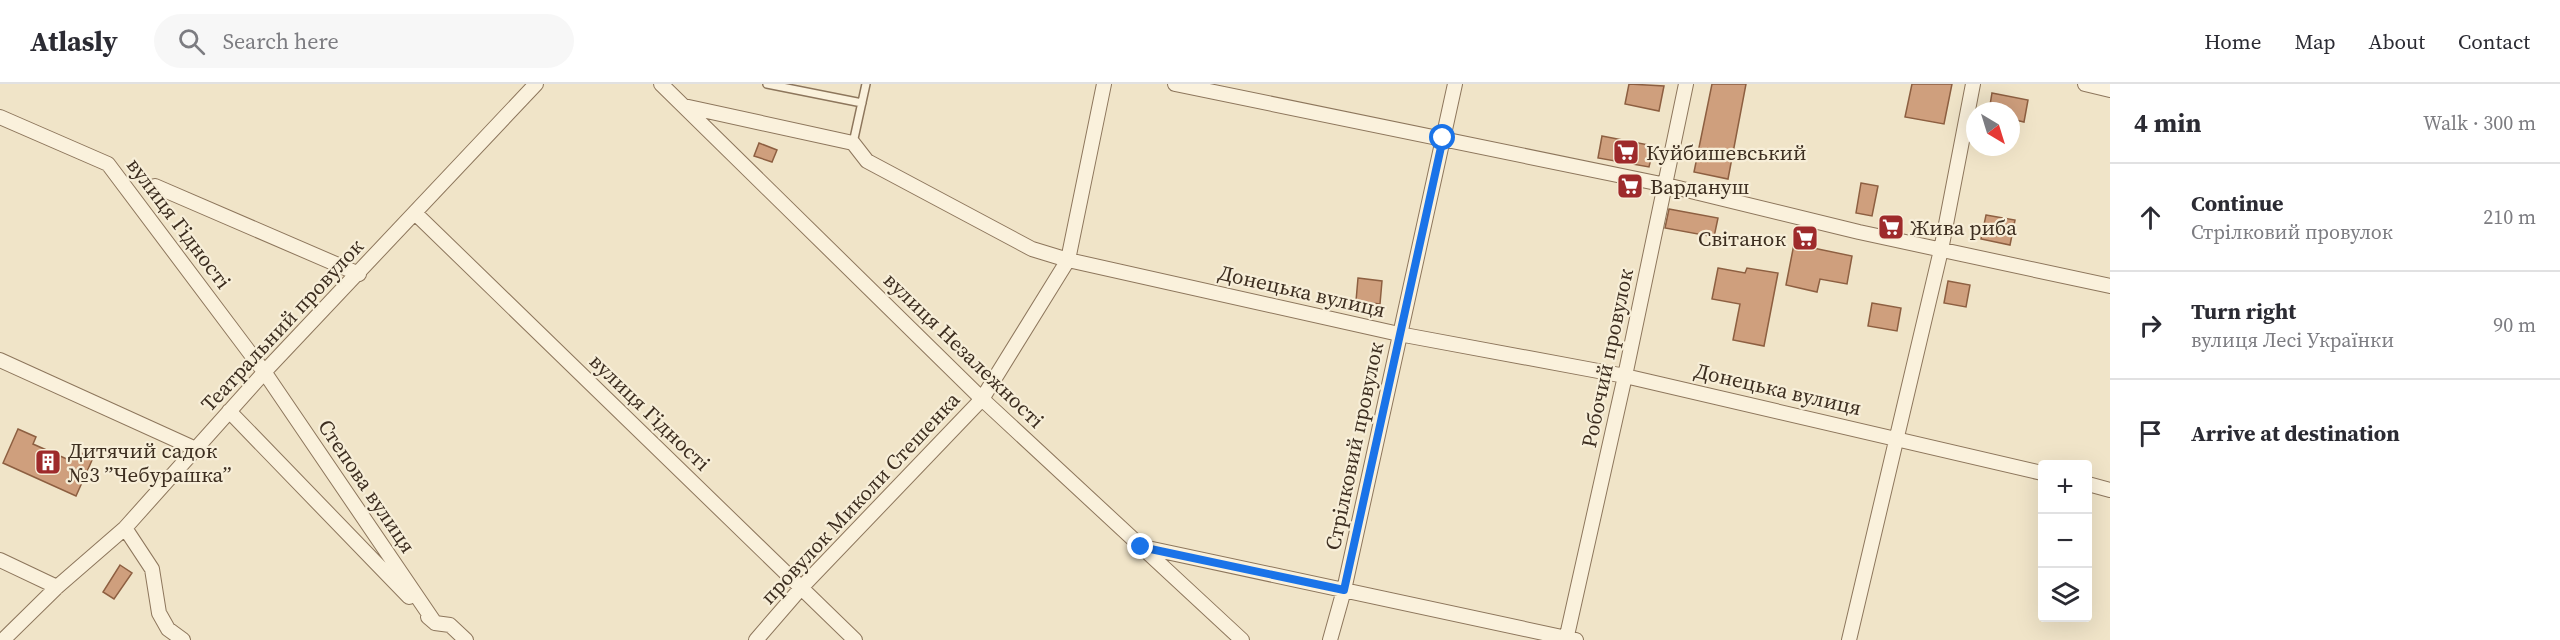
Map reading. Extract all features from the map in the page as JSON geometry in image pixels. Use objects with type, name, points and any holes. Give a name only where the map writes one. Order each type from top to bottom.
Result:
[{"type":"street","name":"Театральний провулок","points":[[3,640],[57,587],[125,528],[229,411],[536,84]]},
{"type":"street","name":"вулиця Незалежності","points":[[661,84],[982,399],[1242,640]]},
{"type":"street","name":"провулок Миколи Стешенка","points":[[756,640],[801,588],[982,399],[1068,260],[1104,84]]},
{"type":"street","points":[[1175,84],[1666,186],[1941,250],[2110,286]]},
{"type":"street","name":"Стрілковий провулок","points":[[1330,640],[1344,590],[1455,84]]},
{"type":"street","name":"Робочий провулок","points":[[1569,639],[1686,84]]},
{"type":"street","points":[[1849,640],[1941,250],[1973,84]]},
{"type":"street","points":[[2085,84],[2110,90]]},
{"type":"street","points":[[684,106],[853,143]]},
{"type":"street","name":"вулиця Гідності","points":[[0,117],[108,164],[265,373]]},
{"type":"street","name":"Донецька вулиця","points":[[853,143],[867,161],[1032,249],[1068,260],[1399,334],[1625,376],[2038,472]]},
{"type":"street","name":"вулиця Гідності","points":[[155,186],[359,273]]},
{"type":"street","name":"вулиця Гідності","points":[[415,213],[855,640]]},
{"type":"street","points":[[0,360],[196,449]]},
{"type":"street","name":"Степова вулиця","points":[[265,373],[435,623]]},
{"type":"street","name":"Степова вулиця","points":[[229,411],[435,623],[450,625],[465,640]]},
{"type":"street","points":[[2092,485],[2110,490]]},
{"type":"street","points":[[125,528],[152,568],[159,613],[168,629],[183,640]]},
{"type":"street","points":[[1141,547],[1569,639]]},
{"type":"street","points":[[0,560],[57,587]]},
{"type":"lane","points":[[767,84],[862,104]]},
{"type":"lane","points":[[853,143],[866,84]]},
{"type":"building","points":[[1629,84],[1664,86],[1659,111],[1625,104]]},
{"type":"building","points":[[1712,84],[1746,84],[1728,179],[1694,172]]},
{"type":"building","points":[[1912,84],[1952,84],[1944,124],[1905,117]]},
{"type":"building","points":[[1992,93],[2028,100],[2024,122],[2020,121],[2020,102],[1990,102]]},
{"type":"building","name":"Куйбишевський","points":[[1602,136],[1654,146],[1649,167],[1598,158]]},
{"type":"building","points":[[759,143],[777,150],[772,162],[754,156]]},
{"type":"building","points":[[1861,183],[1878,186],[1872,216],[1856,213]]},
{"type":"building","points":[[1669,209],[1718,218],[1714,237],[1665,228]]},
{"type":"building","points":[[1986,215],[2015,220],[2010,245],[1981,239]]},
{"type":"building","points":[[1794,244],[1852,256],[1847,284],[1820,279],[1817,292],[1786,285]]},
{"type":"building","points":[[1718,268],[1745,273],[1747,268],[1778,273],[1764,346],[1733,340],[1740,304],[1712,299]]},
{"type":"building","points":[[1358,278],[1382,281],[1380,304],[1356,301]]},
{"type":"building","points":[[1948,281],[1970,285],[1966,307],[1944,303]]},
{"type":"building","points":[[1872,303],[1901,308],[1897,331],[1868,326]]},
{"type":"building","name":"Дитячий садок №3 ”Чебурашка”","points":[[18,429],[36,437],[33,444],[69,460],[74,450],[93,458],[76,496],[3,463]]},
{"type":"building","points":[[120,565],[132,573],[114,599],[103,592]]},
{"type":"place","name":"Куйбишевський","points":[[1626,152]]},
{"type":"place","name":"Вардануш","points":[[1630,186]]},
{"type":"place","name":"Жива риба","points":[[1891,227]]},
{"type":"place","name":"Світанок","points":[[1805,238]]},
{"type":"place","name":"Дитячий садок №3 ”Чебурашка”","points":[[48,462]]},
{"type":"route","points":[[1141,547],[1344,590],[1443,138]]}]
